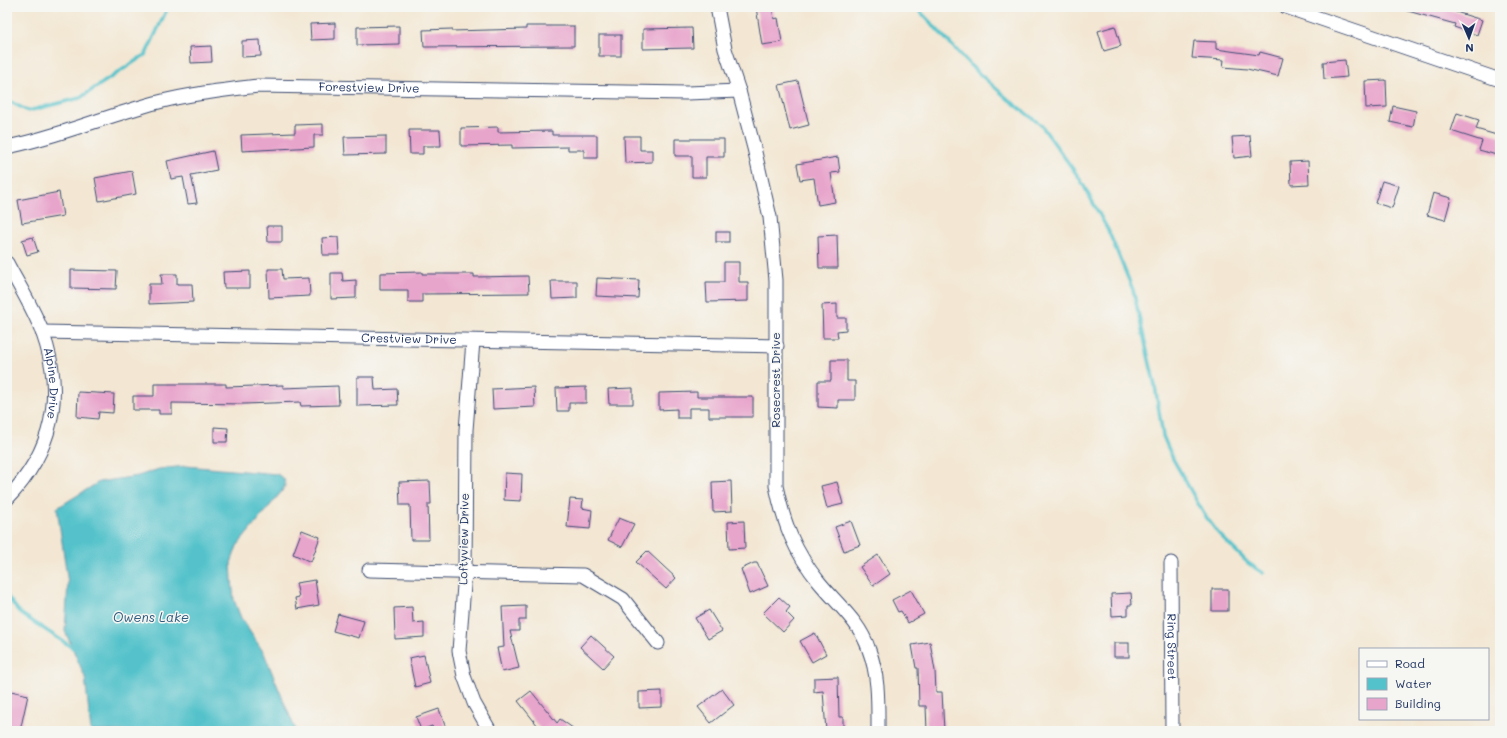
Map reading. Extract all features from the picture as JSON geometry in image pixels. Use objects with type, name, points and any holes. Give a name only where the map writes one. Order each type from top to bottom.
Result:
[{"type":"street","name":"Rosecrest Drive","points":[[717,7],[725,49],[739,91],[770,217],[776,280],[776,486],[783,517],[798,553],[819,582],[838,601],[858,627],[869,649],[877,678],[878,731]]},
{"type":"street","points":[[1286,7],[1500,80]]},
{"type":"street","name":"Forestview Drive","points":[[7,147],[66,132],[141,107],[191,94],[258,86],[688,93],[739,91]]},
{"type":"street","name":"Alpine Drive","points":[[7,263],[42,332],[53,374],[54,399],[49,429],[41,453],[31,470],[7,499]]},
{"type":"street","name":"Crestview Drive","points":[[42,332],[342,336],[473,341],[777,346]]},
{"type":"street","name":"Loftyview Drive","points":[[473,341],[466,430],[465,572],[459,651],[464,676],[474,703],[490,731]]},
{"type":"street","name":"Ring Street","points":[[1171,563],[1172,731]]},
{"type":"street","points":[[369,570],[582,575],[623,599],[658,643]]},
{"type":"water","name":"Owens Lake","points":[[186,466],[277,474],[284,479],[285,486],[282,491],[237,546],[231,563],[234,600],[241,618],[264,653],[296,731],[91,731],[85,677],[65,631],[68,583],[57,508],[99,482],[138,476],[159,469]]},
{"type":"building","points":[[756,7],[772,7],[774,19],[778,18],[782,42],[762,45]]},
{"type":"building","points":[[1404,7],[1446,7],[1446,9],[1482,20],[1477,35],[1454,27],[1455,24],[1404,10]]},
{"type":"building","points":[[335,23],[335,39],[311,40],[310,24]]},
{"type":"building","points":[[399,26],[399,44],[357,45],[357,27]]},
{"type":"building","points":[[526,26],[574,26],[574,46],[424,47],[423,30],[452,29],[452,31],[526,29]]},
{"type":"building","points":[[1115,26],[1121,46],[1104,51],[1098,31]]},
{"type":"building","points":[[692,28],[693,48],[643,49],[643,29]]},
{"type":"building","points":[[599,35],[621,35],[621,56],[599,56]]},
{"type":"building","points":[[260,40],[261,56],[242,57],[242,41]]},
{"type":"building","points":[[1194,41],[1216,42],[1216,49],[1259,55],[1260,52],[1283,58],[1278,76],[1247,69],[1223,67],[1224,60],[1192,58]]},
{"type":"building","points":[[211,46],[212,62],[191,63],[190,47]]},
{"type":"building","points":[[1345,60],[1347,77],[1324,79],[1323,62]]},
{"type":"building","points":[[1386,80],[1387,107],[1366,108],[1365,81]]},
{"type":"building","points":[[798,81],[809,125],[790,130],[779,85]]},
{"type":"building","points":[[1393,106],[1416,111],[1413,127],[1390,122]]},
{"type":"building","points":[[1457,113],[1479,120],[1476,129],[1500,136],[1500,156],[1479,150],[1482,141],[1451,131]]},
{"type":"building","points":[[323,124],[323,135],[314,135],[314,147],[242,151],[241,135],[295,133],[295,125]]},
{"type":"building","points":[[498,127],[498,132],[552,131],[552,135],[597,135],[597,158],[584,158],[584,150],[568,150],[568,147],[512,148],[512,145],[461,146],[461,128]]},
{"type":"building","points":[[409,130],[440,130],[441,146],[423,146],[423,154],[410,154]]},
{"type":"building","points":[[386,136],[386,154],[345,155],[344,137]]},
{"type":"building","points":[[624,136],[640,136],[640,150],[652,150],[652,162],[625,163]]},
{"type":"building","points":[[1250,136],[1252,156],[1234,158],[1232,137]]},
{"type":"building","points":[[675,139],[724,139],[724,157],[706,157],[706,177],[692,177],[692,156],[675,156]]},
{"type":"building","points":[[213,151],[217,170],[191,175],[197,203],[188,204],[183,177],[171,179],[167,161]]},
{"type":"building","points":[[838,157],[840,172],[831,173],[835,202],[818,205],[814,178],[800,180],[797,164]]},
{"type":"building","points":[[1308,161],[1309,184],[1291,185],[1290,162]]},
{"type":"building","points":[[132,171],[136,194],[99,201],[95,178]]},
{"type":"building","points":[[1382,181],[1399,186],[1392,208],[1375,203]]},
{"type":"building","points":[[59,192],[63,216],[22,223],[18,200]]},
{"type":"building","points":[[1433,193],[1451,198],[1445,220],[1427,215]]},
{"type":"building","points":[[267,226],[282,226],[282,242],[268,242]]},
{"type":"building","points":[[716,232],[729,232],[729,242],[716,242]]},
{"type":"building","points":[[837,235],[838,268],[819,268],[818,236]]},
{"type":"building","points":[[33,237],[38,252],[27,255],[22,240]]},
{"type":"building","points":[[338,237],[339,255],[323,255],[322,238]]},
{"type":"building","points":[[724,262],[739,262],[739,282],[748,282],[748,301],[707,302],[706,282],[724,282]]},
{"type":"building","points":[[268,269],[282,269],[283,279],[309,278],[310,296],[269,298]]},
{"type":"building","points":[[71,270],[117,271],[116,289],[71,288]]},
{"type":"building","points":[[250,271],[250,288],[224,288],[223,272]]},
{"type":"building","points":[[422,272],[422,274],[474,274],[474,277],[528,276],[529,293],[422,294],[422,302],[408,302],[408,290],[380,290],[380,273]]},
{"type":"building","points":[[331,273],[342,273],[343,281],[356,280],[356,298],[331,299]]},
{"type":"building","points":[[161,274],[177,274],[177,284],[192,284],[193,302],[149,304],[149,284],[162,284]]},
{"type":"building","points":[[597,278],[639,280],[638,298],[596,296]]},
{"type":"building","points":[[551,281],[577,281],[577,298],[552,299]]},
{"type":"building","points":[[837,304],[837,318],[846,318],[846,330],[837,331],[838,338],[823,338],[822,305]]},
{"type":"building","points":[[831,360],[847,360],[847,381],[855,381],[855,400],[838,400],[838,408],[818,407],[818,381],[831,381]]},
{"type":"building","points":[[357,377],[374,377],[375,390],[397,389],[398,405],[357,406]]},
{"type":"building","points":[[154,384],[226,384],[226,387],[283,385],[283,388],[338,386],[339,405],[301,406],[300,402],[244,404],[172,403],[172,414],[159,414],[159,410],[133,410],[133,396],[154,396]]},
{"type":"building","points":[[534,387],[535,407],[493,409],[492,389]]},
{"type":"building","points":[[586,387],[586,403],[569,403],[569,411],[557,411],[556,388]]},
{"type":"building","points":[[633,388],[633,404],[609,404],[608,389]]},
{"type":"building","points":[[78,392],[114,394],[113,413],[99,412],[98,419],[77,417]]},
{"type":"building","points":[[697,392],[697,397],[753,397],[753,417],[709,417],[709,408],[689,408],[689,418],[677,418],[677,409],[659,410],[659,393]]},
{"type":"building","points":[[214,427],[228,428],[227,442],[214,442]]},
{"type":"building","points":[[505,473],[522,474],[521,501],[504,500]]},
{"type":"building","points":[[430,481],[431,504],[428,504],[429,540],[411,540],[410,505],[400,505],[399,482]]},
{"type":"building","points":[[731,481],[732,511],[713,512],[712,482]]},
{"type":"building","points":[[837,482],[843,504],[827,508],[821,486]]},
{"type":"building","points":[[570,499],[583,500],[582,508],[592,510],[590,529],[567,527]]},
{"type":"building","points":[[619,518],[634,524],[622,547],[608,540]]},
{"type":"building","points":[[744,521],[745,548],[729,549],[728,522]]},
{"type":"building","points":[[851,521],[860,545],[844,551],[835,527]]},
{"type":"building","points":[[302,530],[320,537],[311,562],[293,554]]},
{"type":"building","points":[[647,551],[676,578],[666,589],[636,562]]},
{"type":"building","points":[[878,555],[890,574],[873,586],[860,567]]},
{"type":"building","points":[[757,563],[768,586],[750,594],[741,569]]},
{"type":"building","points":[[315,580],[319,605],[297,609],[295,598],[299,597],[296,583]]},
{"type":"building","points":[[1212,589],[1228,589],[1228,611],[1212,611]]},
{"type":"building","points":[[911,590],[924,614],[908,623],[901,611],[898,612],[892,600]]},
{"type":"building","points":[[1131,593],[1132,605],[1128,605],[1128,615],[1112,616],[1111,594]]},
{"type":"building","points":[[779,597],[790,607],[786,612],[794,620],[783,632],[763,613]]},
{"type":"building","points":[[526,606],[526,620],[519,620],[519,631],[510,631],[519,668],[502,672],[497,648],[504,647],[502,607]]},
{"type":"building","points":[[412,607],[413,623],[424,622],[424,637],[395,639],[394,608]]},
{"type":"building","points":[[709,610],[722,631],[708,639],[695,618]]},
{"type":"building","points":[[338,614],[364,621],[359,638],[333,631]]},
{"type":"building","points":[[815,633],[826,654],[812,662],[800,641]]},
{"type":"building","points":[[591,635],[614,656],[603,668],[580,647]]},
{"type":"building","points":[[930,642],[935,671],[936,692],[942,692],[944,731],[927,731],[926,706],[919,706],[918,668],[916,668],[912,645]]},
{"type":"building","points":[[1114,643],[1129,643],[1129,657],[1114,657]]},
{"type":"building","points":[[424,655],[430,683],[415,687],[409,658]]},
{"type":"building","points":[[838,677],[839,717],[843,717],[843,731],[826,731],[823,691],[814,692],[814,678]]},
{"type":"building","points":[[722,689],[734,705],[711,723],[698,707]]},
{"type":"building","points":[[11,691],[28,695],[20,731],[7,731],[7,708]]},
{"type":"building","points":[[531,691],[557,723],[560,719],[577,731],[542,731],[518,701]]},
{"type":"building","points":[[662,691],[662,707],[639,708],[639,692]]},
{"type":"building","points":[[439,709],[447,731],[434,731],[432,726],[421,730],[416,717]]},
{"type":"waterway","points":[[7,100],[28,111],[80,98],[146,54],[168,7]]},
{"type":"waterway","points":[[916,7],[974,69],[1008,99],[1041,125],[1080,179],[1108,230],[1133,290],[1155,386],[1163,436],[1173,459],[1204,514],[1218,533],[1248,563],[1263,573]]},
{"type":"waterway","points":[[7,596],[20,613],[73,648]]}]
